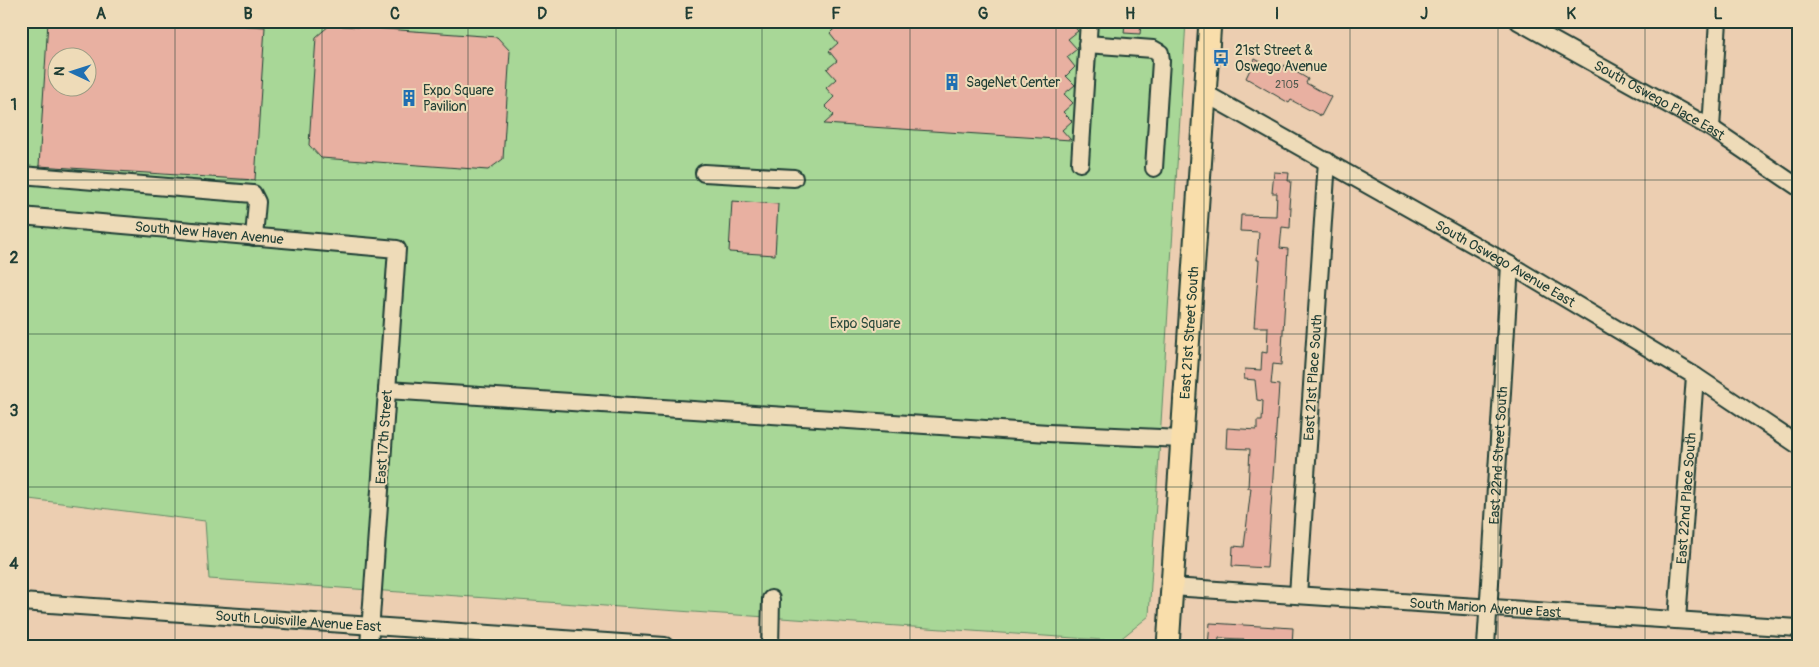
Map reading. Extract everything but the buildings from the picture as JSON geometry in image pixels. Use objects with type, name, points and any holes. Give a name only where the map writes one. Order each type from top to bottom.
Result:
[{"type":"main road","name":"East 21st Street South","points":[[1168,646],[1210,21]]},
{"type":"street","points":[[1080,162],[1089,21]]},
{"type":"street","points":[[1711,128],[1718,21]]},
{"type":"street","name":"South Oswego Place East","points":[[1524,23],[1711,128],[1798,187]]},
{"type":"street","points":[[1087,44],[1153,49],[1160,53],[1154,168]]},
{"type":"street","name":"South Oswego Avenue East","points":[[1206,94],[1510,265],[1695,376],[1798,445]]},
{"type":"street","name":"East 21st Place South","points":[[1298,595],[1327,161]]},
{"type":"street","points":[[704,173],[794,178]]},
{"type":"street","points":[[21,175],[252,194],[257,202],[254,237]]},
{"type":"street","name":"South New Haven Avenue","points":[[21,216],[397,250]]},
{"type":"street","name":"East 17th Street","points":[[369,646],[397,250]]},
{"type":"street","name":"East 22nd Street South","points":[[1486,646],[1510,265]]},
{"type":"street","name":"East 22nd Place South","points":[[1677,620],[1695,376]]},
{"type":"street","points":[[387,390],[1039,432],[1182,439]]},
{"type":"street","name":"South Marion Avenue East","points":[[1172,588],[1798,628]]},
{"type":"street","points":[[770,646],[771,599]]},
{"type":"street","name":"South Louisville Avenue East","points":[[21,602],[665,646]]},
{"type":"green space","name":"Expo Square","points":[[21,21],[1186,21],[1149,616],[1118,641],[209,579],[205,521],[21,498]]},
{"type":"place","name":"21st Street & Oswego Avenue","points":[[1221,58]]},
{"type":"place","name":"SageNet Center","points":[[952,82]]},
{"type":"place","name":"Expo Square Pavilion","points":[[409,98]]}]
